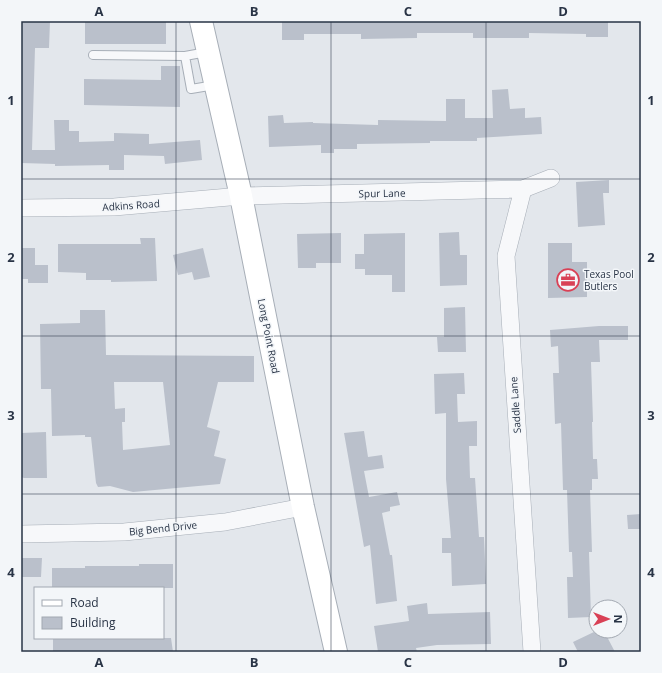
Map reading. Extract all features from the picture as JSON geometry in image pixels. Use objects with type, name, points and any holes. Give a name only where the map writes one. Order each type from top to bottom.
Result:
[{"type":"main road","name":"Long Point Road","points":[[202,21],[241,196],[303,508],[336,652]]},
{"type":"street","points":[[523,189],[551,178]]},
{"type":"street","name":"Spur Lane","points":[[241,196],[523,189]]},
{"type":"street","name":"Saddle Lane","points":[[523,189],[506,256],[532,652]]},
{"type":"street","name":"Adkins Road","points":[[21,208],[114,207],[241,196]]},
{"type":"street","name":"Big Bend Drive","points":[[21,534],[124,532],[225,522],[303,508]]},
{"type":"lane","points":[[93,55],[185,56],[208,51]]},
{"type":"lane","points":[[185,56],[191,89],[215,84]]},
{"type":"building","points":[[22,21],[50,21],[49,48],[35,48],[32,150],[55,150],[54,120],[69,120],[69,131],[79,131],[79,142],[114,141],[114,133],[149,134],[149,144],[200,140],[202,160],[165,164],[164,156],[124,155],[124,170],[109,170],[109,165],[55,166],[55,164],[21,163]]},
{"type":"building","points":[[85,21],[166,21],[166,44],[85,44]]},
{"type":"building","points":[[282,21],[608,21],[608,37],[586,37],[586,34],[529,33],[529,38],[473,38],[473,33],[417,33],[417,38],[361,39],[361,34],[304,34],[304,40],[282,40]]},
{"type":"building","points":[[161,66],[180,66],[180,107],[84,105],[84,79],[161,80]]},
{"type":"building","points":[[508,89],[510,109],[525,108],[525,118],[541,117],[542,134],[477,138],[477,141],[357,144],[357,149],[334,149],[334,153],[321,153],[321,145],[269,147],[268,116],[283,115],[284,123],[313,122],[378,125],[378,120],[446,121],[446,99],[465,99],[465,118],[493,118],[492,90]]},
{"type":"building","points":[[609,180],[609,193],[603,193],[605,225],[578,227],[576,182]]},
{"type":"building","points":[[459,232],[460,255],[467,255],[467,285],[440,286],[439,233]]},
{"type":"building","points":[[341,233],[341,263],[316,263],[316,268],[298,268],[297,234]]},
{"type":"building","points":[[405,233],[405,292],[392,292],[392,275],[365,275],[365,269],[355,269],[355,254],[364,254],[364,234]]},
{"type":"building","points":[[140,238],[155,238],[157,281],[111,282],[111,280],[86,280],[86,273],[58,272],[58,244],[141,244]]},
{"type":"building","name":"Texas Pool Butlers","points":[[548,243],[572,243],[572,262],[587,262],[587,297],[548,298]]},
{"type":"building","points":[[21,248],[35,248],[35,265],[48,265],[48,283],[28,283],[28,279],[21,279]]},
{"type":"building","points":[[203,248],[210,277],[194,280],[192,272],[178,275],[173,255]]},
{"type":"building","points":[[465,307],[466,352],[438,352],[437,337],[444,337],[444,308]]},
{"type":"building","points":[[80,310],[105,310],[106,355],[254,356],[254,382],[218,382],[207,427],[220,431],[214,456],[226,459],[220,484],[133,492],[110,486],[98,487],[96,483],[91,437],[85,437],[85,435],[52,436],[51,389],[41,389],[40,324],[80,323]],"holes":[[[114,382],[163,382],[170,445],[123,450],[122,422],[125,422],[125,408],[115,409]]]},
{"type":"building","points":[[599,326],[628,326],[628,340],[599,340],[600,362],[591,362],[593,459],[597,459],[598,479],[592,479],[592,490],[590,490],[592,552],[589,552],[590,599],[588,599],[588,617],[568,618],[567,577],[573,577],[572,552],[569,552],[567,490],[563,490],[561,423],[555,424],[553,373],[559,373],[558,346],[551,347],[550,330]]},
{"type":"building","points":[[464,373],[465,394],[457,394],[458,422],[477,421],[477,446],[469,446],[470,478],[475,478],[479,537],[484,537],[486,584],[452,586],[451,553],[442,553],[442,538],[451,538],[446,479],[446,413],[435,414],[434,374]]},
{"type":"building","points":[[364,431],[368,457],[382,455],[384,468],[364,471],[369,497],[397,492],[400,505],[390,507],[390,511],[382,513],[390,555],[392,555],[397,601],[376,604],[370,545],[364,547],[344,433]]},
{"type":"building","points":[[46,432],[47,478],[21,477],[21,433]]},
{"type":"building","points":[[641,514],[641,529],[628,529],[627,515]]},
{"type":"building","points":[[21,558],[42,558],[41,577],[21,577]]},
{"type":"building","points":[[139,564],[173,564],[173,588],[52,587],[52,568],[85,568],[85,566],[139,566]]},
{"type":"building","points":[[427,603],[428,614],[490,612],[491,644],[437,645],[416,648],[417,652],[378,652],[374,626],[409,621],[407,606]]},
{"type":"building","points":[[588,635],[588,639],[608,639],[615,652],[578,652],[573,642]]},
{"type":"building","points":[[171,638],[173,652],[53,652],[53,639]]},
{"type":"place","name":"Texas Pool Butlers","points":[[568,280]]}]
